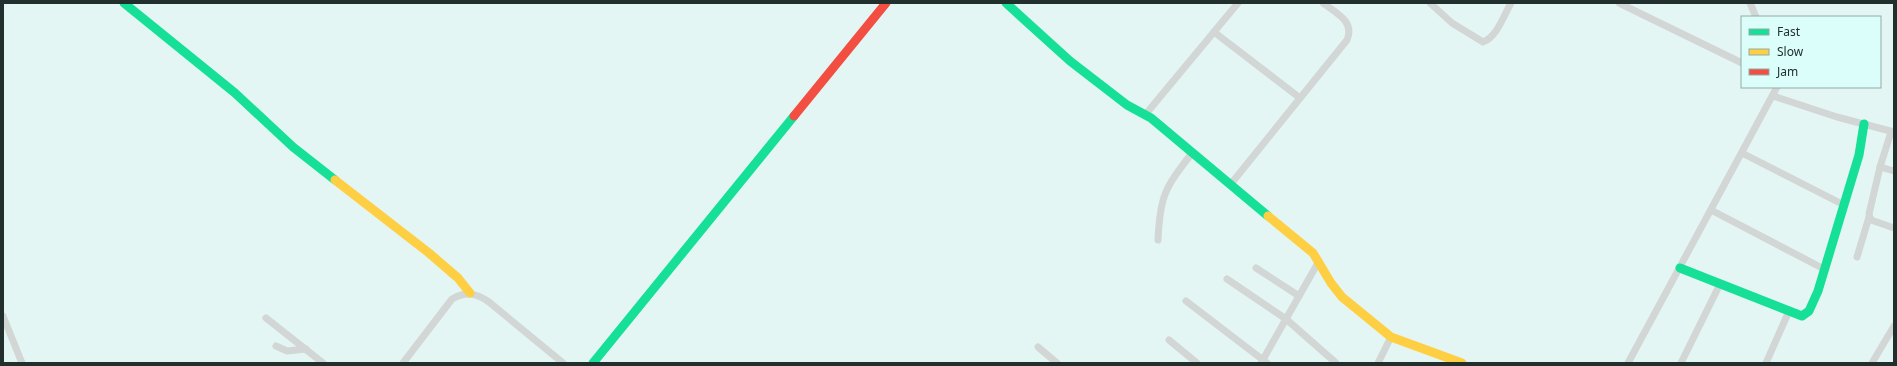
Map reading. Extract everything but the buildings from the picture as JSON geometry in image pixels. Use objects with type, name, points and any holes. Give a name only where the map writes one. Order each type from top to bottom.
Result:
[{"type":"street","points":[[124,3],[235,93],[293,147],[429,253],[458,278],[470,293]]},
{"type":"street","points":[[593,363],[886,3]]},
{"type":"street","points":[[1006,3],[1070,61],[1127,105],[1145,115],[1313,253],[1331,283],[1342,297],[1391,337],[1462,363]]},
{"type":"street","points":[[1145,115],[1238,3]]},
{"type":"street","points":[[1230,185],[1347,40],[1350,32],[1346,21],[1323,3]]},
{"type":"street","points":[[1430,3],[1452,23],[1483,42],[1488,40],[1495,32],[1510,3]]},
{"type":"street","points":[[1619,3],[1741,63]]},
{"type":"street","points":[[1750,3],[1756,16]]},
{"type":"street","points":[[1214,32],[1300,98]]},
{"type":"street","points":[[1628,363],[1777,88]]},
{"type":"street","points":[[1773,96],[1893,132],[1880,167],[1869,217],[1857,257]]},
{"type":"street","points":[[1680,268],[1802,316],[1806,314],[1818,291],[1859,155],[1864,124]]},
{"type":"street","points":[[1158,240],[1159,212],[1164,192],[1172,178],[1192,153]]},
{"type":"street","points":[[1742,153],[1844,205]]},
{"type":"street","points":[[1880,167],[1894,171]]},
{"type":"street","points":[[1711,210],[1824,270]]},
{"type":"street","points":[[1869,217],[1871,220],[1894,228]]},
{"type":"street","points":[[1186,301],[1263,362],[1319,261]]},
{"type":"street","points":[[1256,268],[1299,296]]},
{"type":"street","points":[[1227,279],[1286,319],[1336,363]]},
{"type":"street","points":[[1681,363],[1720,284]]},
{"type":"street","points":[[403,363],[452,299],[463,294],[470,293],[479,295],[563,363]]},
{"type":"street","points":[[1766,363],[1789,311]]},
{"type":"street","points":[[3,316],[22,363]]},
{"type":"street","points":[[266,318],[323,363]]},
{"type":"street","points":[[1872,363],[1894,326]]},
{"type":"street","points":[[1378,363],[1391,337]]},
{"type":"street","points":[[1169,340],[1197,363]]},
{"type":"street","points":[[276,346],[287,351],[306,349]]},
{"type":"street","points":[[1038,347],[1057,363]]},
{"type":"traffic: fast","points":[[124,3],[235,93],[293,147],[335,180]]},
{"type":"traffic: fast","points":[[1006,3],[1070,61],[1127,105],[1151,118],[1268,216]]},
{"type":"traffic: fast","points":[[593,363],[794,116]]},
{"type":"traffic: fast","points":[[1680,268],[1802,316],[1809,311],[1818,291],[1859,155],[1864,124]]},
{"type":"traffic: slow","points":[[335,180],[429,253],[458,278],[470,293]]},
{"type":"traffic: slow","points":[[1268,216],[1313,253],[1331,283],[1342,297],[1391,337],[1462,363]]},
{"type":"traffic: jam","points":[[794,116],[886,3]]}]
